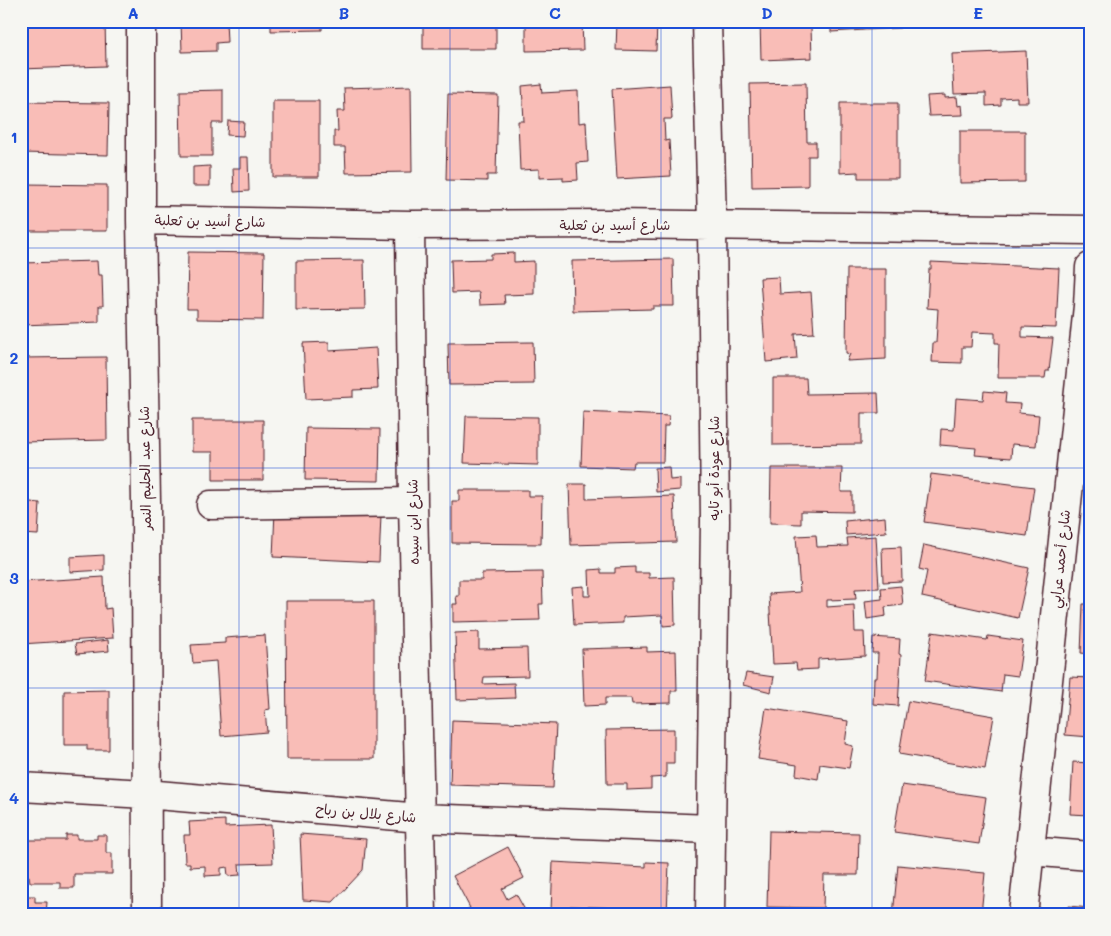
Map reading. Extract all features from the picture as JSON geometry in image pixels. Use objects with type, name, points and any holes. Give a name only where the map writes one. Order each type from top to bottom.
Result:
[{"type":"street","name":"شارع عبد الحليم النمر","points":[[142,21],[141,220],[146,502],[147,915]]},
{"type":"street","name":"شارع عودة أبو تايه","points":[[707,21],[712,225],[715,521],[710,915]]},
{"type":"street","name":"شارع أسيد بن ثعلبة","points":[[141,220],[410,225],[712,225],[1090,230]]},
{"type":"street","name":"شارع ابن سيده","points":[[410,225],[413,502],[422,915]]},
{"type":"street","name":"شارع أحمد عرابي","points":[[1023,915],[1088,306],[1090,267]]},
{"type":"street","points":[[211,505],[413,502]]},
{"type":"street","name":"شارع بلال بن رباح","points":[[21,787],[146,794],[420,818],[711,829]]},
{"type":"street","points":[[1029,851],[1090,856]]},
{"type":"building","points":[[48,21],[105,21],[106,66],[21,69],[22,26],[48,23]]},
{"type":"building","points":[[181,21],[226,21],[227,42],[216,43],[216,51],[182,52]]},
{"type":"building","points":[[271,21],[322,21],[322,30],[271,31]]},
{"type":"building","points":[[423,21],[496,21],[496,49],[423,49]]},
{"type":"building","points":[[526,21],[582,21],[583,50],[526,51]]},
{"type":"building","points":[[617,21],[657,21],[656,51],[616,50]]},
{"type":"building","points":[[760,21],[817,21],[817,27],[811,27],[812,58],[761,60]]},
{"type":"building","points":[[831,21],[900,21],[900,28],[831,32]]},
{"type":"building","points":[[1026,51],[1028,102],[1017,102],[1017,97],[1001,98],[1001,105],[986,106],[986,93],[954,94],[952,54]]},
{"type":"building","points":[[806,83],[807,142],[816,142],[816,156],[808,156],[808,186],[752,187],[750,84]]},
{"type":"building","points":[[541,84],[542,93],[578,91],[579,123],[586,122],[588,162],[577,163],[578,180],[563,181],[563,177],[539,178],[539,169],[520,170],[518,121],[524,121],[522,86]]},
{"type":"building","points":[[670,85],[672,119],[664,119],[665,141],[669,140],[671,176],[617,179],[612,89]]},
{"type":"building","points":[[411,86],[412,172],[346,173],[345,147],[334,147],[334,131],[338,131],[337,111],[345,111],[344,88]]},
{"type":"building","points":[[223,90],[223,123],[212,123],[212,156],[181,156],[180,91]]},
{"type":"building","points":[[448,94],[498,95],[496,175],[487,175],[487,181],[446,180]]},
{"type":"building","points":[[945,95],[945,98],[957,97],[958,106],[962,105],[963,115],[929,116],[927,96]]},
{"type":"building","points":[[273,101],[319,101],[319,177],[273,177]]},
{"type":"building","points":[[21,102],[109,103],[108,155],[21,153]]},
{"type":"building","points":[[840,103],[898,103],[898,178],[858,178],[858,172],[840,173]]},
{"type":"building","points":[[228,121],[244,122],[243,136],[227,135]]},
{"type":"building","points":[[960,131],[1025,131],[1025,182],[960,183]]},
{"type":"building","points":[[240,157],[248,157],[249,191],[234,192],[233,168],[240,168]]},
{"type":"building","points":[[210,166],[210,186],[193,186],[193,167]]},
{"type":"building","points":[[24,184],[107,185],[107,231],[24,231]]},
{"type":"building","points":[[188,252],[264,253],[263,320],[197,319],[197,309],[187,309]]},
{"type":"building","points":[[514,253],[514,262],[534,261],[534,294],[504,295],[505,304],[480,305],[479,292],[452,293],[451,260],[491,259],[491,254]]},
{"type":"building","points":[[673,259],[674,306],[653,306],[653,309],[573,311],[572,261]]},
{"type":"building","points":[[364,260],[365,309],[296,310],[296,261]]},
{"type":"building","points":[[97,261],[98,275],[102,275],[103,306],[99,306],[99,322],[22,325],[21,263]]},
{"type":"building","points":[[931,262],[1059,268],[1056,328],[1022,327],[1022,337],[1053,338],[1049,371],[1046,371],[1045,378],[998,378],[999,343],[995,343],[995,333],[972,332],[971,347],[962,347],[962,363],[932,362],[933,343],[936,343],[938,309],[927,308]]},
{"type":"building","points":[[847,269],[886,269],[886,359],[847,361],[850,354],[846,353]]},
{"type":"building","points":[[779,277],[780,294],[811,292],[814,333],[795,334],[797,359],[766,362],[760,278]]},
{"type":"building","points":[[329,342],[329,351],[376,348],[378,389],[353,390],[353,397],[306,399],[303,343]]},
{"type":"building","points":[[533,342],[534,384],[449,385],[448,343]]},
{"type":"building","points":[[106,357],[107,440],[22,442],[21,358]]},
{"type":"building","points":[[773,378],[806,378],[807,394],[878,393],[879,413],[861,413],[861,444],[773,445]]},
{"type":"building","points":[[984,391],[1006,393],[1005,403],[1020,404],[1019,413],[1039,415],[1036,446],[1012,444],[1011,458],[975,455],[976,448],[940,445],[941,429],[954,430],[956,398],[983,400]]},
{"type":"building","points":[[583,412],[669,416],[668,426],[664,426],[663,462],[634,462],[633,468],[581,466]]},
{"type":"building","points":[[466,416],[538,417],[538,465],[464,463]]},
{"type":"building","points":[[192,420],[263,420],[263,480],[213,480],[213,452],[192,452]]},
{"type":"building","points":[[306,428],[380,429],[379,481],[305,480]]},
{"type":"building","points":[[669,467],[670,480],[680,479],[680,490],[656,492],[655,468]]},
{"type":"building","points":[[771,468],[842,468],[841,492],[852,492],[852,512],[801,511],[801,524],[770,523]]},
{"type":"building","points":[[931,474],[1034,487],[1027,536],[924,522]]},
{"type":"building","points":[[569,484],[586,484],[586,499],[674,496],[676,542],[571,545]]},
{"type":"building","points":[[459,490],[528,490],[528,496],[542,496],[541,544],[452,543],[452,501],[459,501]]},
{"type":"building","points":[[21,501],[40,503],[38,535],[21,534]]},
{"type":"building","points":[[275,511],[381,515],[379,562],[273,557]]},
{"type":"building","points":[[885,517],[886,532],[846,535],[845,521]]},
{"type":"building","points":[[816,535],[817,547],[848,546],[847,538],[876,536],[879,588],[855,589],[856,599],[827,600],[827,607],[854,605],[855,632],[864,632],[865,656],[818,659],[818,669],[797,670],[796,663],[773,664],[769,594],[800,592],[796,536]]},
{"type":"building","points":[[924,545],[1029,568],[1018,618],[922,597],[927,571],[919,569]]},
{"type":"building","points":[[901,547],[902,581],[883,582],[882,548]]},
{"type":"building","points":[[104,555],[104,570],[70,572],[70,557]]},
{"type":"building","points":[[635,567],[635,573],[649,573],[649,578],[674,577],[675,625],[663,626],[662,615],[623,617],[623,623],[574,625],[572,587],[584,586],[584,596],[590,596],[589,570],[601,569],[601,573],[615,573],[615,568]]},
{"type":"building","points":[[542,572],[543,604],[539,604],[540,620],[453,622],[453,604],[457,604],[456,596],[459,596],[459,580],[482,580],[482,573]]},
{"type":"building","points":[[104,577],[105,609],[111,608],[113,638],[21,644],[21,582]]},
{"type":"building","points":[[901,586],[903,605],[885,607],[886,616],[867,619],[865,601],[882,599],[881,588]]},
{"type":"building","points":[[286,601],[374,601],[374,759],[287,759]]},
{"type":"building","points":[[1083,604],[1090,604],[1090,654],[1081,653]]},
{"type":"building","points":[[479,632],[479,649],[527,648],[528,676],[484,677],[483,684],[514,683],[515,698],[457,700],[455,633]]},
{"type":"building","points":[[932,632],[987,640],[988,636],[1023,641],[1018,676],[1003,674],[1001,692],[925,681]]},
{"type":"building","points":[[265,635],[270,709],[265,710],[267,732],[221,736],[216,661],[193,663],[191,645],[225,643],[225,638]]},
{"type":"building","points":[[873,637],[900,639],[898,706],[873,704],[874,678],[877,678],[878,653],[872,653]]},
{"type":"building","points":[[108,640],[109,651],[77,654],[75,644]]},
{"type":"building","points":[[647,647],[647,652],[676,651],[677,691],[671,691],[671,703],[632,704],[631,698],[605,698],[605,705],[584,706],[582,649]]},
{"type":"building","points":[[746,673],[774,677],[771,692],[743,685]]},
{"type":"building","points":[[1070,677],[1090,678],[1090,737],[1065,735]]},
{"type":"building","points":[[109,690],[109,750],[87,750],[87,745],[64,745],[64,691]]},
{"type":"building","points":[[908,701],[994,716],[985,769],[899,754]]},
{"type":"building","points":[[766,708],[848,721],[845,744],[853,746],[849,768],[820,764],[818,779],[796,775],[797,765],[758,759]]},
{"type":"building","points":[[452,720],[556,724],[553,788],[450,785]]},
{"type":"building","points":[[674,729],[674,763],[666,763],[666,777],[651,778],[651,789],[627,790],[627,784],[607,784],[606,730]]},
{"type":"building","points":[[1073,762],[1090,763],[1090,815],[1070,814]]},
{"type":"building","points":[[902,785],[986,797],[979,844],[894,832]]},
{"type":"building","points":[[225,820],[225,827],[271,825],[273,863],[239,864],[240,875],[228,876],[227,867],[221,868],[221,875],[205,876],[205,866],[190,867],[190,863],[185,863],[184,835],[190,835],[189,822]]},
{"type":"building","points":[[769,831],[859,833],[858,875],[824,875],[823,908],[767,907]]},
{"type":"building","points":[[300,834],[366,839],[363,870],[333,902],[303,900]]},
{"type":"building","points":[[66,835],[77,835],[77,839],[97,839],[97,835],[106,835],[106,853],[112,853],[112,874],[74,874],[74,888],[60,888],[60,882],[30,882],[29,876],[21,876],[21,840],[66,840]]},
{"type":"building","points":[[508,847],[524,878],[502,889],[507,899],[516,894],[525,910],[516,915],[463,915],[461,912],[470,908],[453,876]]},
{"type":"building","points":[[553,862],[646,867],[646,862],[669,863],[667,914],[646,913],[646,909],[570,906],[570,911],[551,911]]},
{"type":"building","points":[[898,865],[985,873],[981,915],[893,915]]},
{"type":"building","points":[[21,896],[35,896],[35,902],[47,902],[46,914],[21,913]]},
{"type":"building","points":[[1089,904],[1090,915],[1068,915],[1069,906],[1089,908]]},
{"type":"building","points":[[269,912],[269,915],[204,915]]}]
